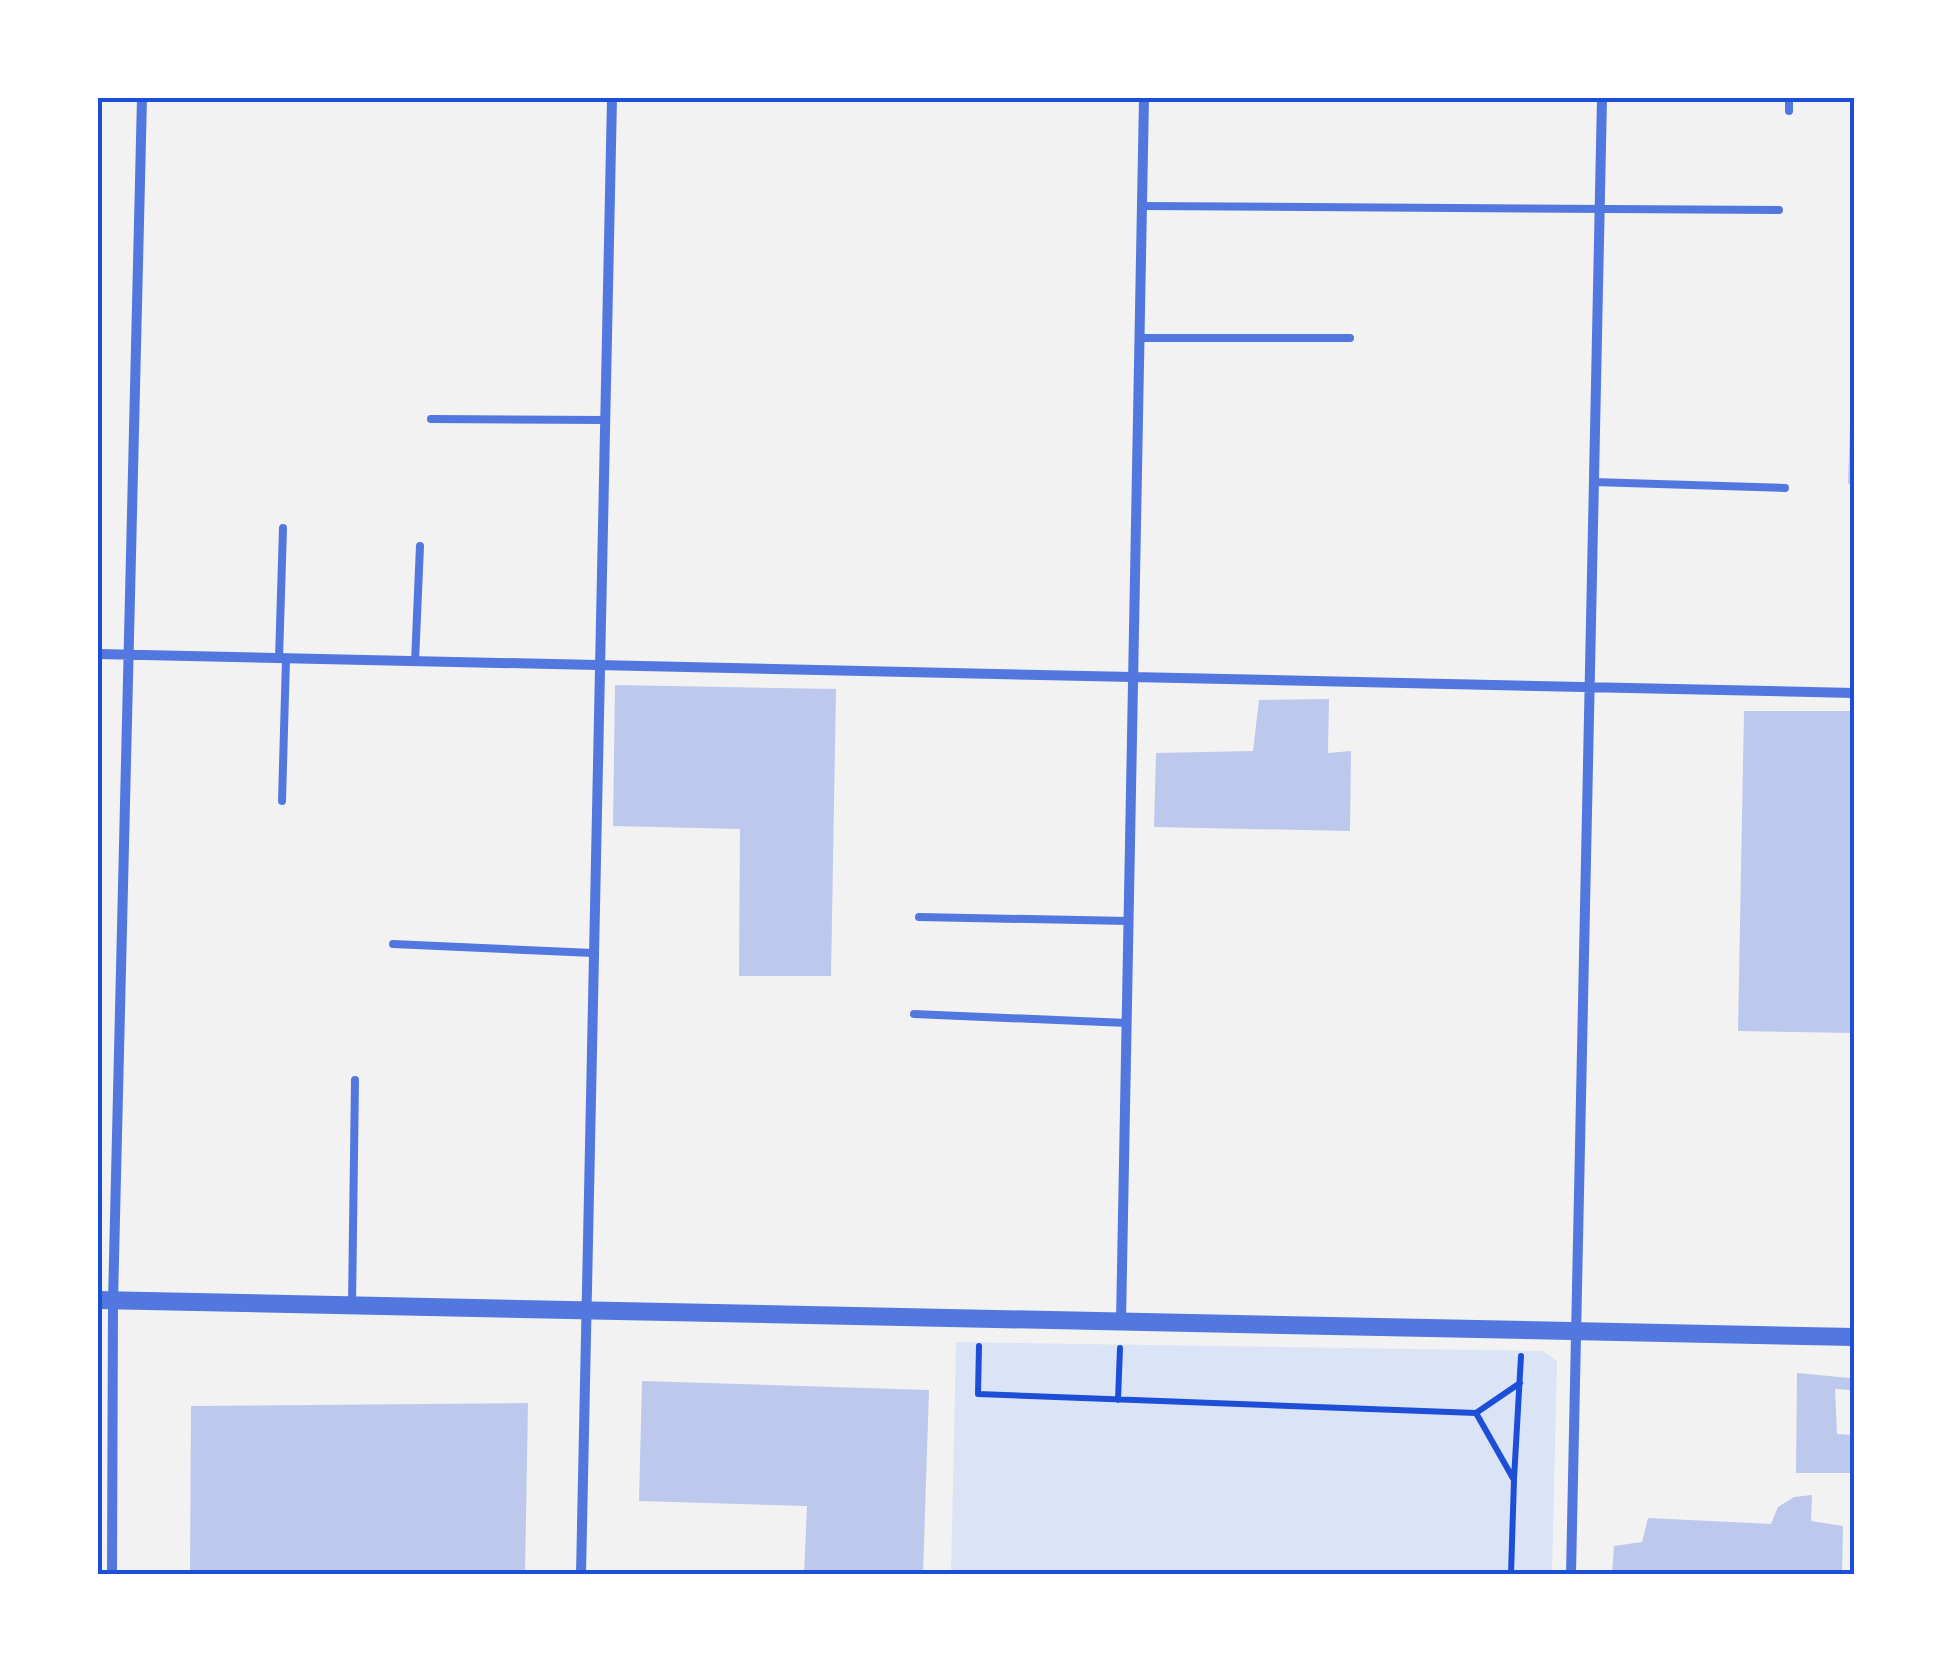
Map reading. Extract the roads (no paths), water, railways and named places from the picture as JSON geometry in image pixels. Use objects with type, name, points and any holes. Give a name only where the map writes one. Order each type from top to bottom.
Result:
[{"type":"street","points":[[112,1574],[105,1300],[130,656],[142,98]]},
{"type":"street","points":[[581,1574],[612,98]]},
{"type":"street","points":[[1121,1322],[1144,98]]},
{"type":"street","points":[[1571,1574],[1602,98]]},
{"type":"street","points":[[98,654],[1854,692]]},
{"type":"street","points":[[105,1300],[1854,1336]]},
{"type":"lane","points":[[1789,98],[1789,111]]},
{"type":"lane","points":[[1142,206],[1779,210]]},
{"type":"lane","points":[[1140,338],[1350,338]]},
{"type":"lane","points":[[431,419],[605,420]]},
{"type":"lane","points":[[1593,482],[1785,488]]},
{"type":"lane","points":[[282,802],[283,528]]},
{"type":"lane","points":[[415,663],[420,546]]},
{"type":"lane","points":[[919,917],[1129,921]]},
{"type":"lane","points":[[394,944],[594,953]]},
{"type":"lane","points":[[914,1014],[1126,1023]]},
{"type":"lane","points":[[352,1307],[356,1080]]}]
